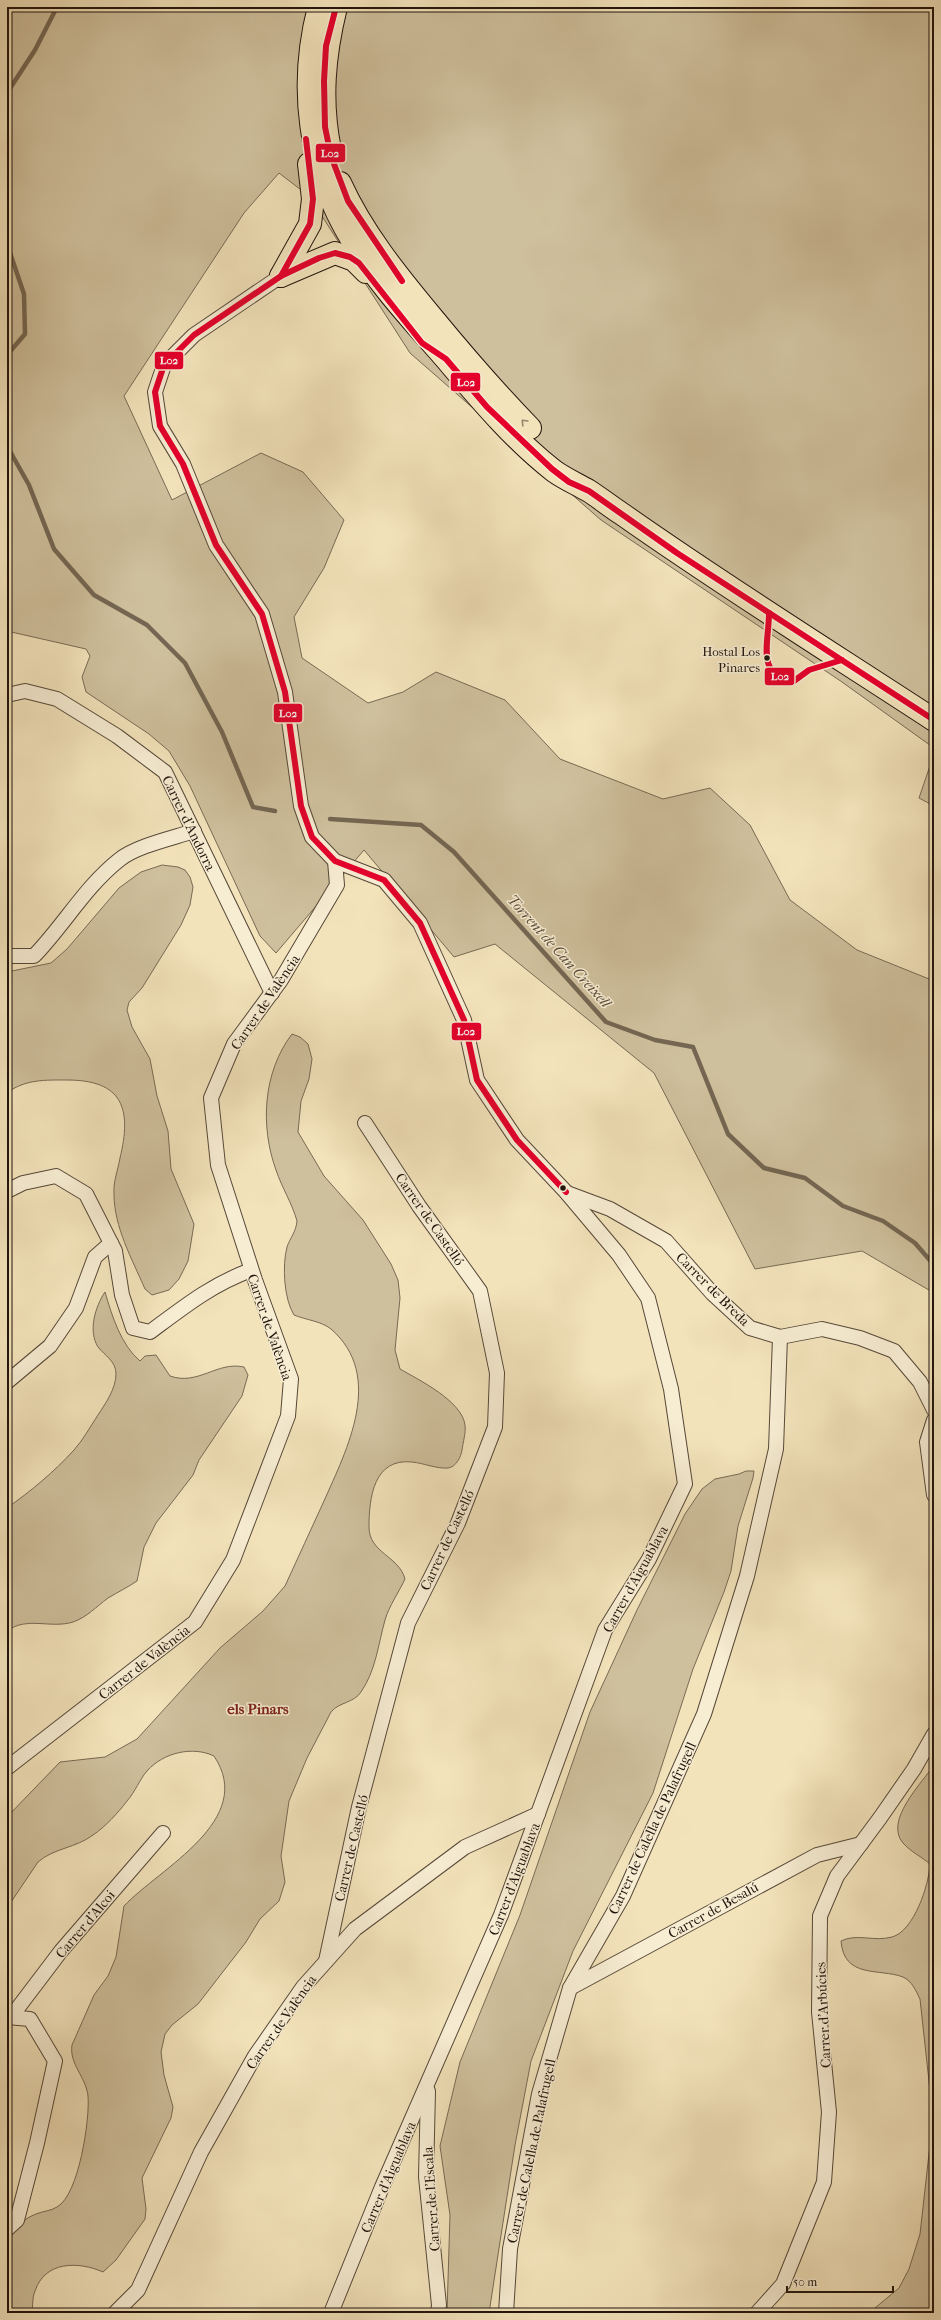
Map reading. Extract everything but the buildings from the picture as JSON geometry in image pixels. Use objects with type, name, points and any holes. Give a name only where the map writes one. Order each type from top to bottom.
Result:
[{"type":"main road","points":[[320,7],[308,76],[309,118],[322,177],[347,226],[406,313],[487,407],[552,469],[570,482],[589,491],[677,553],[934,720]]},
{"type":"main road","points":[[336,7],[326,46],[315,77],[318,136],[347,226],[470,376],[486,384]]},
{"type":"main road","points":[[326,46],[325,127],[337,176],[348,201],[393,271],[486,384],[570,468],[589,491]]},
{"type":"main road","points":[[281,276],[306,232],[313,199],[301,94],[308,76]]},
{"type":"main road","points":[[306,232],[326,214],[347,226]]},
{"type":"main road","points":[[281,276],[327,256],[347,226]]},
{"type":"main road","points":[[306,232],[310,252],[327,256],[350,257],[359,263],[422,343],[446,359]]},
{"type":"street","name":"Carrer d'Aiguablava","points":[[281,276],[194,335],[164,365],[155,392],[160,426],[183,464],[216,544],[262,614],[285,692],[301,806],[312,837],[335,861],[384,880],[420,923],[464,1020],[477,1080],[517,1140],[566,1192],[619,1255],[648,1298],[671,1389],[685,1484],[649,1559],[605,1630],[501,1915],[428,2085],[382,2187],[331,2313]]},
{"type":"street","name":"Carrer d'Andorra","points":[[7,695],[25,691],[57,699],[117,736],[165,772],[272,993]]},
{"type":"street","points":[[7,956],[34,956],[54,936],[79,899],[120,859],[154,844],[194,831]]},
{"type":"street","name":"Carrer de València","points":[[7,1768],[195,1622],[233,1560],[288,1416],[291,1379],[251,1270],[218,1165],[211,1098],[234,1044],[272,993],[309,936],[337,885],[335,861]]},
{"type":"street","name":"Carrer de Castelló","points":[[326,1961],[359,1807],[408,1623],[458,1523],[495,1427],[497,1373],[480,1291],[419,1206],[366,1123]]},
{"type":"street","points":[[7,1191],[23,1183],[56,1176],[86,1194],[115,1251],[122,1295],[133,1328],[150,1332],[200,1295],[225,1280],[251,1270]]},
{"type":"street","name":"Carrer de Breda","points":[[566,1192],[610,1208],[666,1242],[712,1293],[750,1328],[780,1338]]},
{"type":"street","points":[[7,1382],[50,1346],[76,1308],[95,1257],[110,1243]]},
{"type":"street","points":[[780,1338],[822,1329],[860,1338],[894,1351],[920,1382],[934,1410]]},
{"type":"street","name":"Carrer de Calella de Palafrugell","points":[[506,2313],[510,2249],[539,2094],[570,1988],[623,1896],[704,1714],[747,1576],[776,1449],[780,1338]]},
{"type":"street","points":[[934,1420],[927,1442],[934,1496]]},
{"type":"street","name":"Carrer d'Arbúcies","points":[[757,2313],[783,2284],[824,2182],[829,2112],[820,2012],[820,1916],[837,1876],[914,1769],[934,1734]]},
{"type":"street","name":"Carrer de València","points":[[115,2313],[138,2290],[201,2152],[255,2056],[303,1987],[355,1929],[465,1847],[538,1814]]},
{"type":"street","name":"Carrer d'Alcoi","points":[[9,2017],[61,1951],[164,1833]]},
{"type":"street","name":"Carrer de Besalú","points":[[570,1988],[817,1855],[861,1844]]},
{"type":"street","points":[[7,2229],[17,2220],[37,2143],[55,2061],[30,2019],[9,2017]]},
{"type":"street","name":"Carrer de l'Escala","points":[[428,2085],[426,2177],[439,2305],[438,2313]]},
{"type":"shaded area","points":[[7,7],[934,7],[934,748],[842,682],[601,520],[410,353],[309,196],[279,173],[244,213],[124,396],[172,500],[261,453],[303,472],[344,520],[324,568],[294,617],[302,658],[368,703],[403,692],[436,672],[505,700],[560,759],[663,799],[710,788],[750,825],[790,900],[857,950],[934,981],[934,1293],[862,1251],[755,1269],[654,1073],[495,944],[454,957],[364,850],[276,953],[260,936],[190,786],[169,751],[149,734],[86,692],[82,677],[90,656],[86,649],[7,631]]},
{"type":"shaded area","points":[[934,754],[934,806],[919,798]]},
{"type":"shaded area","points":[[162,865],[178,867],[185,870],[190,877],[193,887],[190,905],[181,925],[142,988],[129,1002],[127,1010],[132,1027],[150,1059],[157,1096],[168,1131],[171,1169],[194,1224],[188,1261],[179,1279],[169,1290],[152,1295],[145,1289],[129,1254],[117,1219],[114,1185],[125,1125],[123,1112],[119,1101],[112,1092],[101,1085],[86,1081],[36,1081],[21,1085],[7,1093],[7,972],[51,963],[67,949],[119,888],[141,872]]},
{"type":"shaded area","points":[[292,1034],[300,1037],[308,1044],[312,1059],[309,1079],[301,1101],[298,1132],[324,1176],[363,1220],[391,1264],[398,1280],[400,1298],[395,1350],[400,1369],[438,1392],[456,1408],[462,1416],[465,1425],[465,1434],[461,1453],[456,1464],[448,1468],[439,1468],[412,1462],[399,1462],[389,1466],[376,1482],[370,1504],[370,1536],[379,1549],[402,1571],[405,1579],[385,1620],[376,1657],[366,1684],[358,1696],[351,1701],[338,1706],[331,1712],[307,1758],[289,1801],[281,1856],[285,1882],[279,1901],[260,1919],[246,1942],[198,2004],[172,2025],[165,2034],[161,2052],[164,2075],[173,2107],[171,2118],[142,2178],[146,2209],[145,2219],[116,2260],[103,2272],[93,2268],[73,2265],[54,2269],[46,2274],[40,2281],[34,2294],[32,2313],[7,2313],[7,2235],[28,2218],[57,2207],[65,2200],[77,2173],[82,2156],[87,2121],[88,2096],[87,2089],[73,2058],[72,2045],[94,1995],[108,1976],[116,1957],[124,1906],[140,1891],[180,1859],[199,1841],[214,1822],[223,1801],[224,1779],[214,1756],[206,1753],[188,1751],[170,1755],[162,1759],[147,1771],[130,1797],[98,1832],[79,1843],[44,1857],[38,1862],[7,1908],[7,1817],[60,1762],[105,1757],[137,1739],[220,1648],[263,1611],[285,1586],[324,1501],[351,1436],[359,1390],[356,1368],[347,1348],[331,1329],[318,1322],[294,1315],[286,1291],[284,1273],[285,1255],[297,1221],[278,1177],[271,1153],[266,1118],[270,1082],[275,1065],[282,1049]]},
{"type":"shaded area","points":[[105,1292],[114,1320],[122,1338],[140,1361],[145,1356],[156,1355],[170,1376],[180,1378],[199,1376],[225,1367],[244,1367],[248,1375],[242,1396],[199,1460],[193,1475],[156,1523],[144,1547],[137,1581],[108,1598],[91,1612],[73,1622],[64,1624],[23,1624],[7,1631],[7,1508],[42,1481],[74,1450],[110,1396],[116,1380],[116,1369],[110,1359],[98,1347],[93,1334],[94,1319],[98,1305]]},
{"type":"shaded area","points":[[746,1471],[754,1471],[738,1526],[731,1571],[693,1669],[653,1793],[573,1951],[531,2061],[515,2145],[489,2313],[447,2313],[450,2215],[440,2146],[460,2062],[520,1915],[590,1712],[637,1610],[685,1514],[702,1489],[715,1479]]},
{"type":"shaded area","points":[[934,1765],[934,2313],[869,2313],[899,2288],[909,2269],[920,2234],[933,2118],[920,1999],[917,1993],[911,1984],[903,1977],[894,1974],[864,1970],[856,1967],[849,1961],[844,1953],[841,1941],[853,1938],[879,1939],[892,1937],[900,1933],[907,1926],[919,1906],[927,1883],[930,1864],[903,1843],[898,1834],[898,1824],[906,1803]]},
{"type":"waterway","name":"Torrent de Can Creixell","points":[[7,93],[35,50],[57,7]]},
{"type":"waterway","name":"Torrent de Can Creixell","points":[[7,244],[24,294],[25,334],[7,355]]},
{"type":"waterway","name":"Torrent de Can Creixell","points":[[7,446],[29,485],[54,549],[94,595],[147,625],[185,663],[222,732],[253,807],[275,811]]},
{"type":"waterway","name":"Torrent de Can Creixell","points":[[330,819],[421,825],[454,852],[606,1022],[655,1040],[693,1047],[728,1134],[764,1168],[805,1178],[843,1206],[883,1221],[915,1243],[934,1265]]},
{"type":"transit line","name":"L02","points":[[336,7],[326,46],[324,81],[325,127],[331,156],[348,201],[402,281]]},
{"type":"transit line","name":"L02","points":[[281,276],[310,224],[313,199],[306,139]]},
{"type":"transit line","name":"L02","points":[[566,1192],[517,1140],[477,1080],[464,1020],[420,923],[384,880],[335,861],[312,837],[301,806],[285,692],[262,614],[216,545],[183,464],[160,426],[155,392],[164,365],[194,335],[281,276],[319,258],[335,253],[350,257],[359,263],[422,343],[446,359],[487,407],[552,469],[569,482],[589,491],[677,553],[934,720]]},
{"type":"transit line","name":"L02","points":[[769,613],[767,656],[769,665],[774,672],[782,678],[794,681],[809,670],[842,660]]},
{"type":"place","name":"Hostal Los Pinares","points":[[767,658]]},
{"type":"district","name":"els Pinars","points":[[258,1709]]}]
